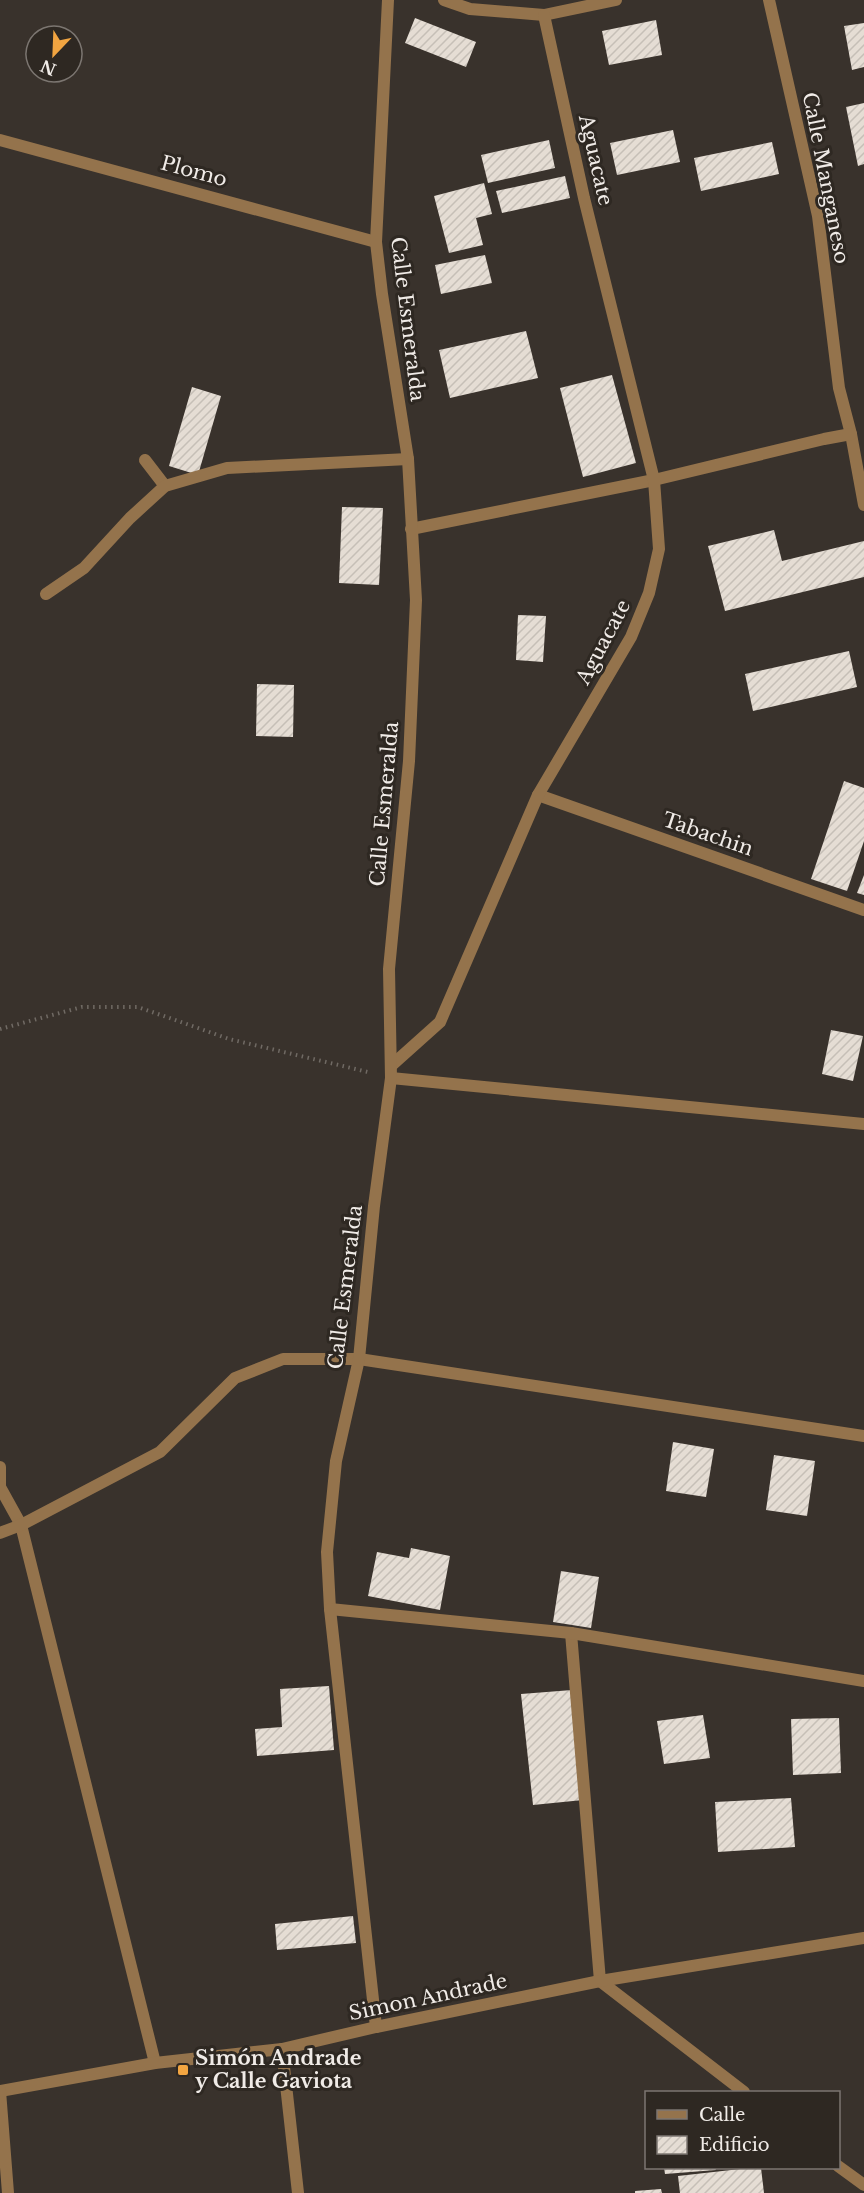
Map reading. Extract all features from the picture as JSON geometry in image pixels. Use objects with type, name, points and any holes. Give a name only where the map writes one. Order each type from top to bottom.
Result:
[{"type":"street","name":"Calle Esmeralda","points":[[376,2027],[330,1609],[327,1552],[336,1461],[359,1359],[374,1206],[391,1071],[389,969],[409,761],[416,600],[408,459],[376,242],[388,0]]},
{"type":"street","points":[[444,0],[471,9],[544,15],[616,0]]},
{"type":"street","name":"Calle Manganeso","points":[[769,0],[818,216],[839,388],[851,434],[864,505]]},
{"type":"street","name":"Aguacate","points":[[391,1071],[440,1022],[538,795],[631,637],[649,593],[659,549],[654,480],[585,198],[544,15]]},
{"type":"street","name":"Plomo","points":[[0,140],[376,242]]},
{"type":"street","points":[[411,529],[654,480],[851,434]]},
{"type":"street","points":[[45,594],[84,568],[130,518],[165,486],[227,468],[408,459]]},
{"type":"street","points":[[145,460],[165,486]]},
{"type":"street","name":"Tabachin","points":[[538,795],[864,910]]},
{"type":"street","points":[[391,1071],[864,1124]]},
{"type":"street","points":[[0,1533],[21,1525],[160,1452],[235,1378],[283,1359],[359,1359],[864,1436]]},
{"type":"street","points":[[0,1467],[0,1487],[21,1525],[155,2063]]},
{"type":"street","points":[[330,1609],[571,1633],[864,1681]]},
{"type":"street","points":[[571,1633],[600,1981],[743,2091]]},
{"type":"street","name":"Simon Andrade","points":[[0,2091],[155,2063],[282,2049],[376,2027],[600,1981],[864,1938]]},
{"type":"street","points":[[282,2049],[298,2193]]},
{"type":"street","points":[[0,2091],[8,2193]]},
{"type":"street","points":[[840,2167],[864,2185]]},
{"type":"path","points":[[0,1029],[82,1007],[138,1006],[229,1039],[391,1071]]},
{"type":"building","points":[[415,18],[476,42],[466,67],[405,43]]},
{"type":"building","points":[[656,20],[662,55],[609,65],[602,31]]},
{"type":"building","points":[[864,23],[864,67],[852,70],[844,26]]},
{"type":"building","points":[[864,103],[864,164],[858,166],[846,107]]},
{"type":"building","points":[[673,130],[680,162],[617,175],[610,143]]},
{"type":"building","points":[[549,140],[555,168],[488,183],[481,155]]},
{"type":"building","points":[[772,142],[779,174],[701,191],[694,158]]},
{"type":"building","points":[[565,176],[570,198],[502,213],[496,191]]},
{"type":"building","points":[[484,183],[492,214],[476,218],[483,245],[449,253],[434,196]]},
{"type":"building","points":[[485,255],[492,283],[441,294],[435,265]]},
{"type":"building","points":[[526,331],[538,378],[450,398],[439,350]]},
{"type":"building","points":[[612,375],[636,463],[583,477],[560,388]]},
{"type":"building","points":[[192,387],[221,396],[198,475],[169,466]]},
{"type":"building","points":[[342,507],[383,508],[379,585],[339,583]]},
{"type":"building","points":[[774,530],[782,561],[864,541],[864,577],[725,611],[708,546]]},
{"type":"building","points":[[518,615],[546,616],[543,662],[516,660]]},
{"type":"building","points":[[849,651],[857,687],[753,711],[745,674]]},
{"type":"building","points":[[257,684],[294,685],[293,737],[256,736]]},
{"type":"building","points":[[844,781],[864,788],[864,841],[847,891],[811,879]]},
{"type":"building","points":[[864,875],[864,895],[857,893]]},
{"type":"building","points":[[831,1030],[863,1036],[853,1081],[822,1074]]},
{"type":"building","points":[[673,1442],[714,1449],[706,1497],[666,1491]]},
{"type":"building","points":[[774,1455],[815,1461],[807,1516],[766,1510]]},
{"type":"building","points":[[411,1548],[450,1556],[440,1610],[368,1596],[377,1552],[409,1558]]},
{"type":"building","points":[[561,1571],[599,1577],[591,1628],[553,1622]]},
{"type":"building","points":[[329,1686],[334,1750],[257,1756],[255,1729],[282,1727],[280,1689]]},
{"type":"building","points":[[572,1690],[583,1800],[533,1805],[521,1694]]},
{"type":"building","points":[[703,1715],[710,1758],[664,1764],[657,1721]]},
{"type":"building","points":[[839,1718],[841,1773],[793,1775],[791,1719]]},
{"type":"building","points":[[791,1798],[795,1847],[718,1852],[715,1802]]},
{"type":"building","points":[[353,1916],[356,1943],[277,1950],[275,1924]]},
{"type":"building","points":[[664,2169],[716,2170],[665,2174]]},
{"type":"building","points":[[761,2169],[764,2193],[680,2193],[678,2176]]},
{"type":"building","points":[[661,2189],[662,2193],[635,2193],[635,2191]]},
{"type":"place","name":"Simón Andrade y Calle Gaviota","points":[[183,2070]]}]
